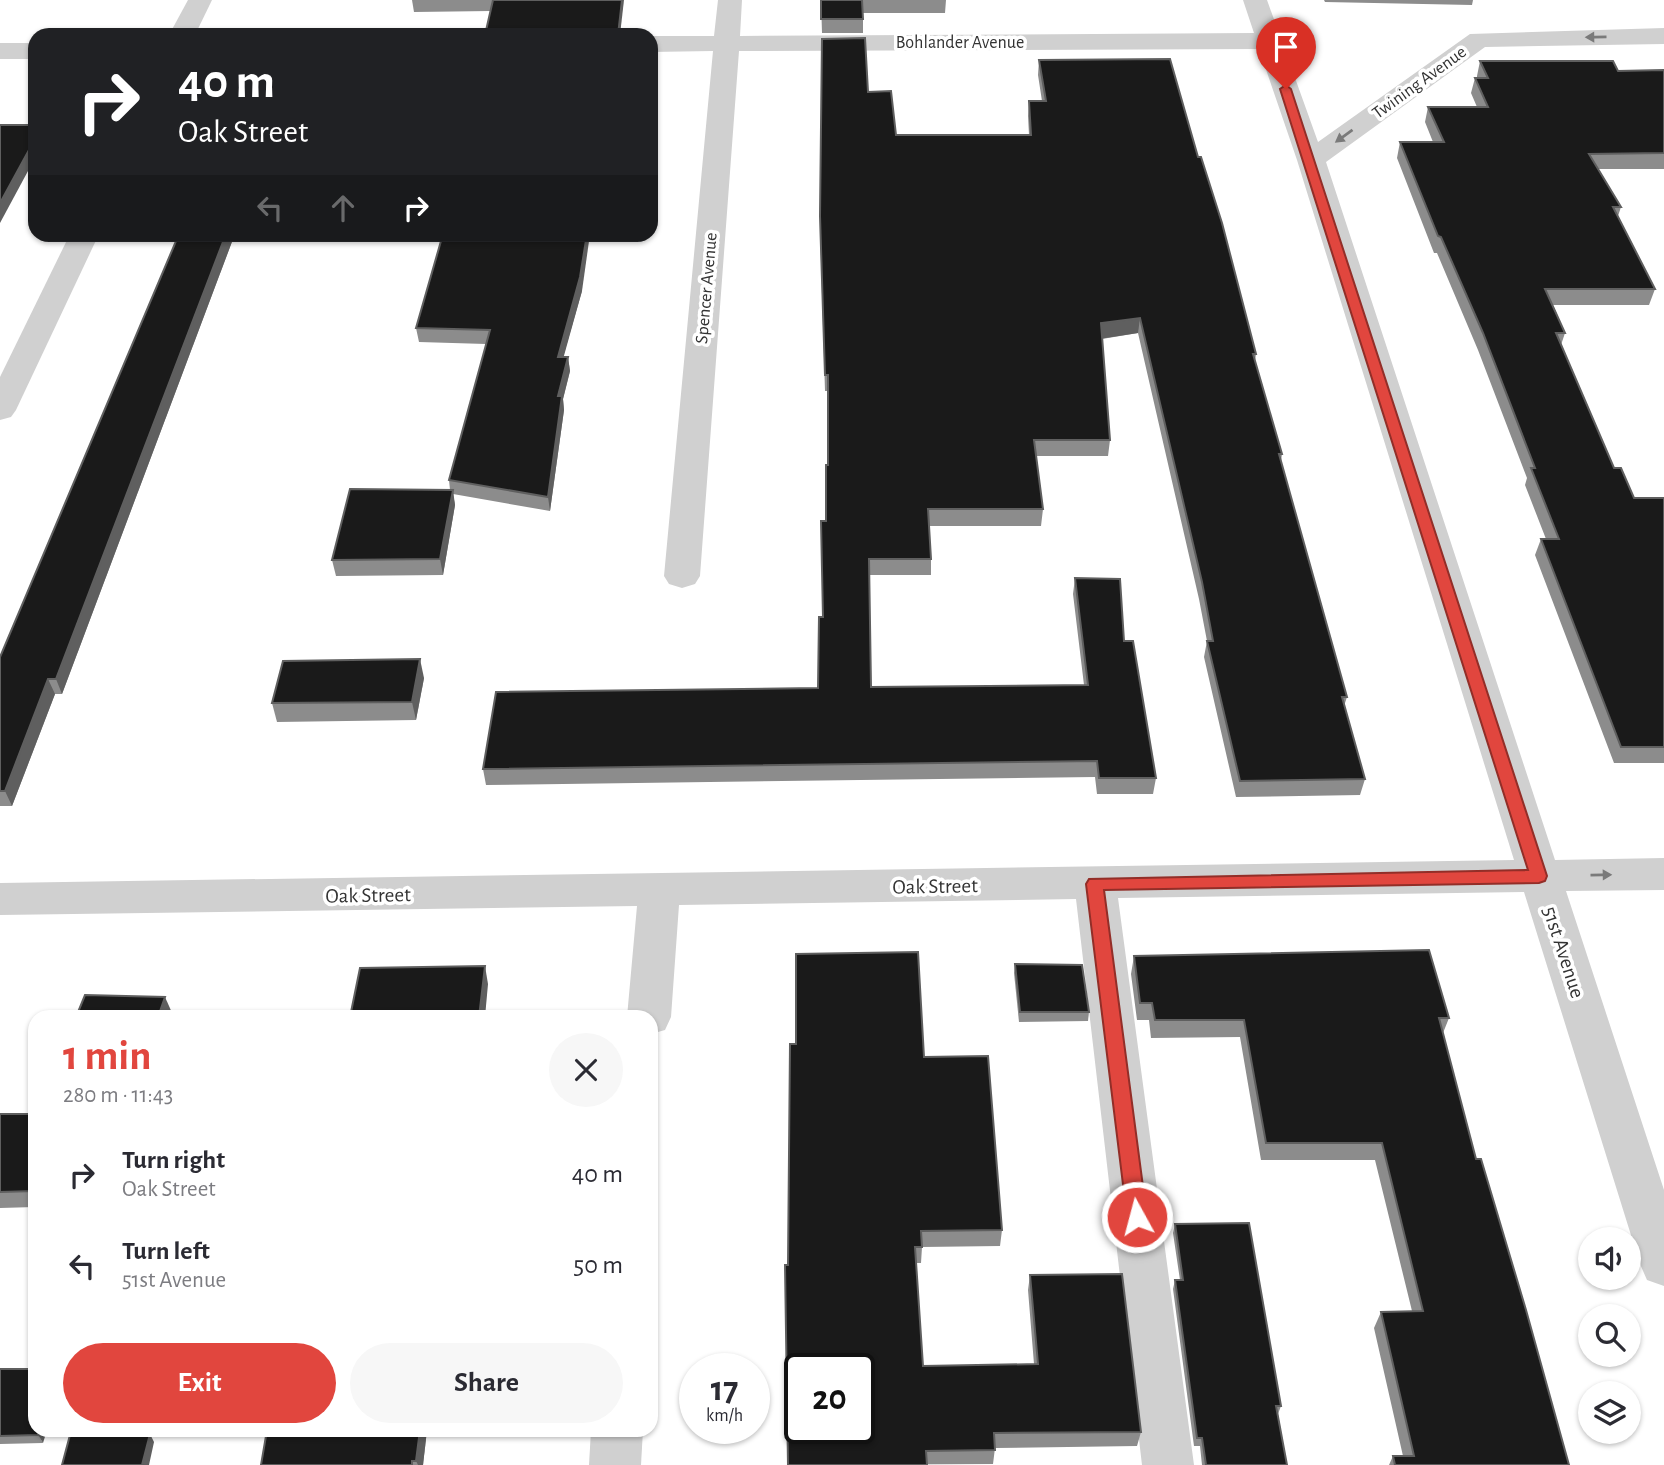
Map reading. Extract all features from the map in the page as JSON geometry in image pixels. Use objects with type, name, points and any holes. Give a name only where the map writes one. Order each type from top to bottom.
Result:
[{"type":"street","points":[[186,28],[200,0]]},
{"type":"street","name":"Spencer Avenue","points":[[682,576],[730,0]]},
{"type":"street","name":"51st Avenue","points":[[1255,0],[1311,160],[1664,1264]]},
{"type":"street","name":"Twining Avenue","points":[[1311,160],[1479,39],[1664,36]]},
{"type":"street","name":"Bohlander Avenue","points":[[658,44],[1269,41]]},
{"type":"street","points":[[0,51],[28,51]]},
{"type":"street","points":[[0,410],[81,242]]},
{"type":"street","name":"Oak Street","points":[[0,899],[1664,874]]},
{"type":"street","points":[[1095,884],[1168,1465]]},
{"type":"street","points":[[650,1010],[659,890]]},
{"type":"street","points":[[615,1465],[617,1437]]},
{"type":"building","points":[[493,0],[622,0],[619,28],[487,28]]},
{"type":"building","points":[[821,0],[862,0],[863,19],[821,19]]},
{"type":"building","points":[[865,38],[868,92],[891,91],[896,135],[1031,135],[1029,101],[1046,101],[1039,60],[1170,59],[1198,157],[1201,157],[1222,223],[1256,354],[1253,354],[1282,454],[1279,454],[1347,697],[1342,697],[1365,779],[1240,781],[1207,641],[1213,641],[1202,582],[1140,318],[1101,323],[1110,440],[1034,440],[1043,509],[928,509],[931,559],[869,559],[871,687],[1088,685],[1075,578],[1120,579],[1124,641],[1133,641],[1156,778],[1099,778],[1097,761],[483,769],[496,692],[818,688],[819,617],[823,617],[821,521],[826,521],[828,465],[828,375],[825,375],[820,216],[822,39]]},
{"type":"building","points":[[1480,61],[1613,61],[1618,71],[1664,70],[1664,153],[1589,154],[1621,207],[1613,207],[1655,289],[1545,289],[1565,333],[1556,333],[1614,468],[1621,468],[1634,498],[1664,498],[1664,747],[1621,747],[1541,539],[1559,539],[1531,468],[1535,468],[1483,333],[1441,237],[1438,236],[1400,142],[1444,142],[1428,107],[1488,107],[1475,78],[1488,78]]},
{"type":"building","points":[[0,125],[28,125],[28,152],[0,203]]},
{"type":"building","points":[[176,242],[223,242],[56,679],[48,679],[5,791],[0,791],[0,657]]},
{"type":"building","points":[[441,242],[586,242],[580,277],[558,357],[568,357],[558,396],[562,396],[548,497],[449,480],[490,330],[416,328]]},
{"type":"building","points":[[350,489],[453,490],[440,559],[332,560]]},
{"type":"building","points":[[420,659],[412,702],[272,703],[283,661]]},
{"type":"building","points":[[1429,950],[1449,1018],[1439,1018],[1476,1159],[1481,1159],[1569,1465],[1395,1465],[1393,1456],[1414,1456],[1381,1312],[1423,1311],[1382,1143],[1266,1143],[1244,1020],[1155,1020],[1152,1003],[1140,1003],[1134,956]]},
{"type":"building","points":[[918,952],[924,1057],[988,1056],[1002,1230],[921,1231],[922,1247],[915,1247],[923,1366],[1038,1364],[1030,1275],[1122,1274],[1141,1432],[994,1433],[995,1450],[926,1451],[927,1465],[788,1465],[788,1444],[875,1444],[875,1353],[786,1353],[785,1265],[788,1265],[790,1044],[796,1044],[796,954]]},
{"type":"building","points":[[1015,964],[1082,965],[1089,1012],[1020,1012]]},
{"type":"building","points":[[485,966],[480,1010],[351,1010],[360,968]]},
{"type":"building","points":[[85,995],[165,997],[160,1010],[79,1010]]},
{"type":"building","points":[[0,1114],[28,1114],[28,1191],[0,1192]]},
{"type":"building","points":[[1249,1223],[1281,1406],[1276,1406],[1287,1465],[1206,1465],[1202,1438],[1197,1438],[1175,1280],[1183,1280],[1175,1224]]},
{"type":"building","points":[[0,1369],[28,1369],[28,1435],[0,1436]]},
{"type":"building","points":[[69,1437],[149,1437],[142,1465],[62,1465]]},
{"type":"building","points":[[266,1437],[419,1437],[416,1461],[412,1461],[412,1465],[261,1465]]},
{"type":"route","points":[[1137,1217],[1095,884],[1539,876],[1286,89]]}]
